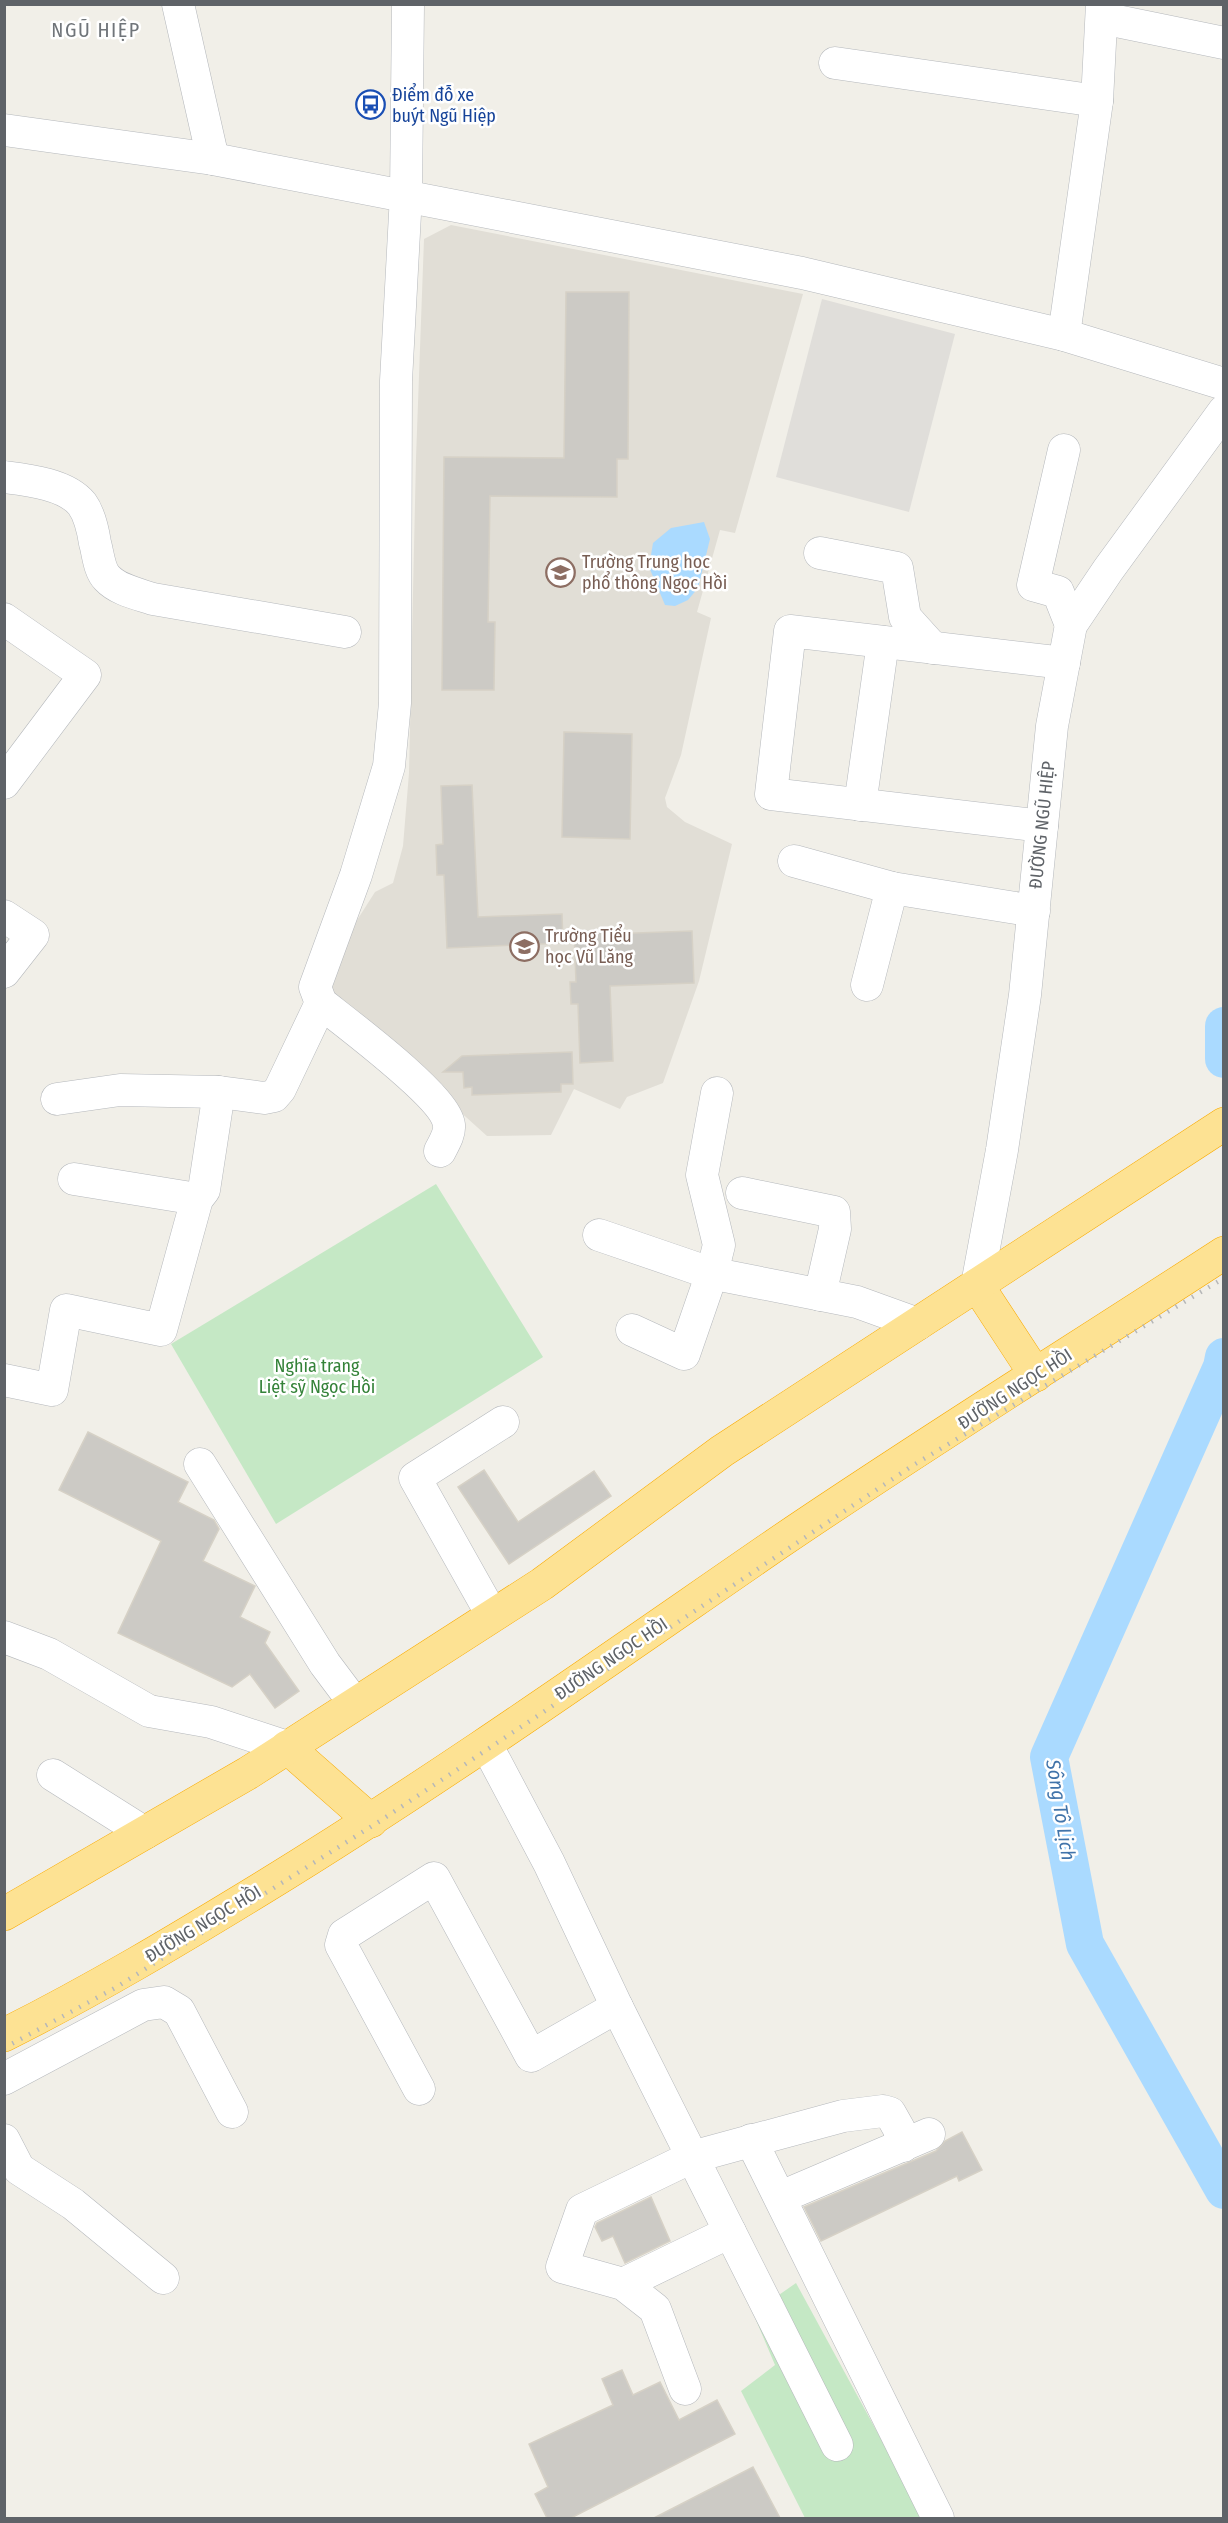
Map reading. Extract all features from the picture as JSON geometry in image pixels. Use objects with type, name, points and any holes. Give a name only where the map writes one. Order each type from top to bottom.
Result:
[{"type":"highway","points":[[4,1914],[145,1833],[287,1747],[542,1584],[722,1451],[1224,1124]]},
{"type":"highway","name":"ĐƯỜNG NGỌC HỒI","points":[[4,2035],[74,2000],[371,1821],[782,1541],[1214,1259]]},
{"type":"highway","points":[[977,1285],[1036,1375]]},
{"type":"highway","points":[[287,1747],[371,1821]]},
{"type":"street","points":[[178,4],[213,159]]},
{"type":"street","points":[[408,4],[406,195],[396,381],[395,703],[389,766],[356,875],[315,987],[321,1003],[422,1086],[443,1111],[449,1125],[447,1139],[440,1151]]},
{"type":"street","points":[[1064,335],[1097,101],[1102,11],[1224,43]]},
{"type":"street","points":[[835,63],[1097,101]]},
{"type":"street","points":[[4,130],[213,159],[802,273],[1064,335],[1224,384]]},
{"type":"street","name":"ĐƯỜNG NGŨ HIỆP","points":[[977,1285],[1002,1150],[1026,995],[1052,726],[1071,626],[1108,570],[1224,411]]},
{"type":"street","points":[[1064,450],[1033,585],[1058,592],[1071,626]]},
{"type":"street","points":[[4,477],[63,490],[81,503],[91,522],[99,559],[106,577],[126,590],[153,599],[345,632]]},
{"type":"street","points":[[819,553],[897,568],[905,617],[933,648]]},
{"type":"street","points":[[4,619],[85,675],[4,783]]},
{"type":"street","points":[[1042,826],[771,794],[790,631],[1064,663]]},
{"type":"street","points":[[860,805],[883,642]]},
{"type":"street","points":[[794,861],[892,888],[1034,911]]},
{"type":"street","points":[[867,985],[892,888]]},
{"type":"street","points":[[4,916],[33,935],[4,972]]},
{"type":"street","points":[[57,1099],[120,1090],[219,1092],[264,1098],[274,1096],[280,1089],[321,1003]]},
{"type":"street","points":[[4,1380],[52,1390],[66,1310],[161,1330],[197,1199],[204,1190],[219,1092]]},
{"type":"street","points":[[632,1330],[684,1354],[712,1273],[719,1245],[702,1175],[717,1093]]},
{"type":"street","points":[[74,1179],[197,1199]]},
{"type":"street","points":[[742,1193],[834,1212],[835,1229],[820,1295]]},
{"type":"street","points":[[598,1234],[712,1273],[857,1302],[918,1324]]},
{"type":"street","points":[[492,1615],[415,1478],[503,1422]]},
{"type":"street","points":[[200,1464],[325,1664],[355,1704]]},
{"type":"street","points":[[4,1637],[49,1654],[149,1711],[211,1722],[287,1747]]},
{"type":"street","points":[[486,1744],[549,1863],[617,2007],[837,2445]]},
{"type":"street","points":[[53,1775],[145,1833]]},
{"type":"street","points":[[419,2089],[341,1945],[344,1935],[434,1878],[531,2056],[617,2007]]},
{"type":"street","points":[[4,2079],[143,2005],[164,2002],[179,2011],[232,2112]]},
{"type":"street","points":[[685,2390],[655,2309],[623,2284],[562,2267],[582,2210],[692,2157],[843,2116],[883,2111],[890,2113],[916,2140],[781,2197]]},
{"type":"street","points":[[4,2140],[12,2177],[73,2204],[163,2278]]},
{"type":"street","points":[[751,2140],[938,2518]]},
{"type":"street","points":[[623,2284],[730,2232]]},
{"type":"shaded area","name":"Trường Trung học phổ thông Ngọc Hồi","points":[[451,225],[803,294],[735,533],[720,530],[697,612],[711,618],[681,755],[665,798],[667,807],[685,822],[732,844],[699,981],[663,1083],[627,1097],[620,1109],[574,1089],[551,1135],[487,1136],[334,998],[324,972],[375,892],[393,883],[403,846],[409,773],[416,458],[424,239]]},
{"type":"shaded area","points":[[822,299],[955,334],[909,512],[776,477]]},
{"type":"green space","name":"Nghĩa trang Liệt sỹ Ngọc Hồi","points":[[436,1184],[543,1357],[276,1524],[171,1344]]},
{"type":"green space","points":[[796,2283],[924,2518],[805,2518],[741,2391],[775,2365],[753,2313]]},
{"type":"water","points":[[704,522],[710,539],[698,588],[688,600],[675,606],[665,605],[649,567],[653,543],[671,528]]},
{"type":"building","points":[[566,292],[629,292],[628,459],[617,459],[617,497],[490,496],[488,622],[495,622],[494,690],[442,690],[444,457],[564,458]]},
{"type":"building","points":[[564,732],[632,734],[630,839],[562,837]]},
{"type":"building","points":[[472,785],[478,917],[562,914],[563,943],[447,948],[444,875],[437,875],[436,845],[443,844],[441,786]]},
{"type":"building","points":[[608,931],[608,934],[692,931],[694,983],[610,986],[613,1061],[580,1063],[578,1004],[571,1004],[570,982],[576,982],[574,932]]},
{"type":"building","points":[[572,1052],[573,1084],[561,1084],[561,1092],[472,1095],[472,1087],[464,1088],[463,1072],[443,1072],[462,1056]]},
{"type":"building","points":[[88,1432],[188,1482],[178,1502],[214,1520],[219,1529],[203,1561],[255,1586],[240,1617],[270,1632],[265,1643],[299,1691],[275,1708],[250,1674],[232,1687],[118,1633],[161,1541],[59,1490]]},
{"type":"building","points":[[484,1470],[518,1522],[594,1471],[611,1496],[509,1564],[458,1487]]},
{"type":"building","points":[[962,2132],[982,2170],[959,2181],[957,2176],[821,2241],[804,2207],[936,2151],[945,2141]]},
{"type":"building","points":[[651,2197],[670,2241],[625,2263],[613,2236],[602,2241],[595,2227],[597,2223]]},
{"type":"building","points":[[622,2370],[633,2395],[660,2382],[679,2420],[717,2400],[735,2434],[571,2518],[547,2518],[535,2494],[548,2487],[529,2444],[613,2405],[602,2379]]},
{"type":"building","points":[[753,2467],[780,2518],[654,2518]]},
{"type":"waterway","name":"Sông Tô Lịch","points":[[1224,1026],[1224,1059]]},
{"type":"waterway","name":"Sông Tô Lịch","points":[[1224,1357],[1222,1367],[1049,1757],[1085,1944],[1224,2190]]},
{"type":"railway","points":[[4,2048],[115,1988],[380,1821],[912,1466],[1224,1278]]},
{"type":"place","name":"Điểm đỗ xe buýt Ngũ Hiệp","points":[[371,105]]},
{"type":"place","name":"Trường Trung học phổ thông Ngọc Hồi","points":[[561,572]]},
{"type":"place","name":"Trường Tiểu học Vũ Lăng","points":[[524,946]]},
{"type":"district","name":"NGŨ HIỆP","points":[[96,30]]}]
